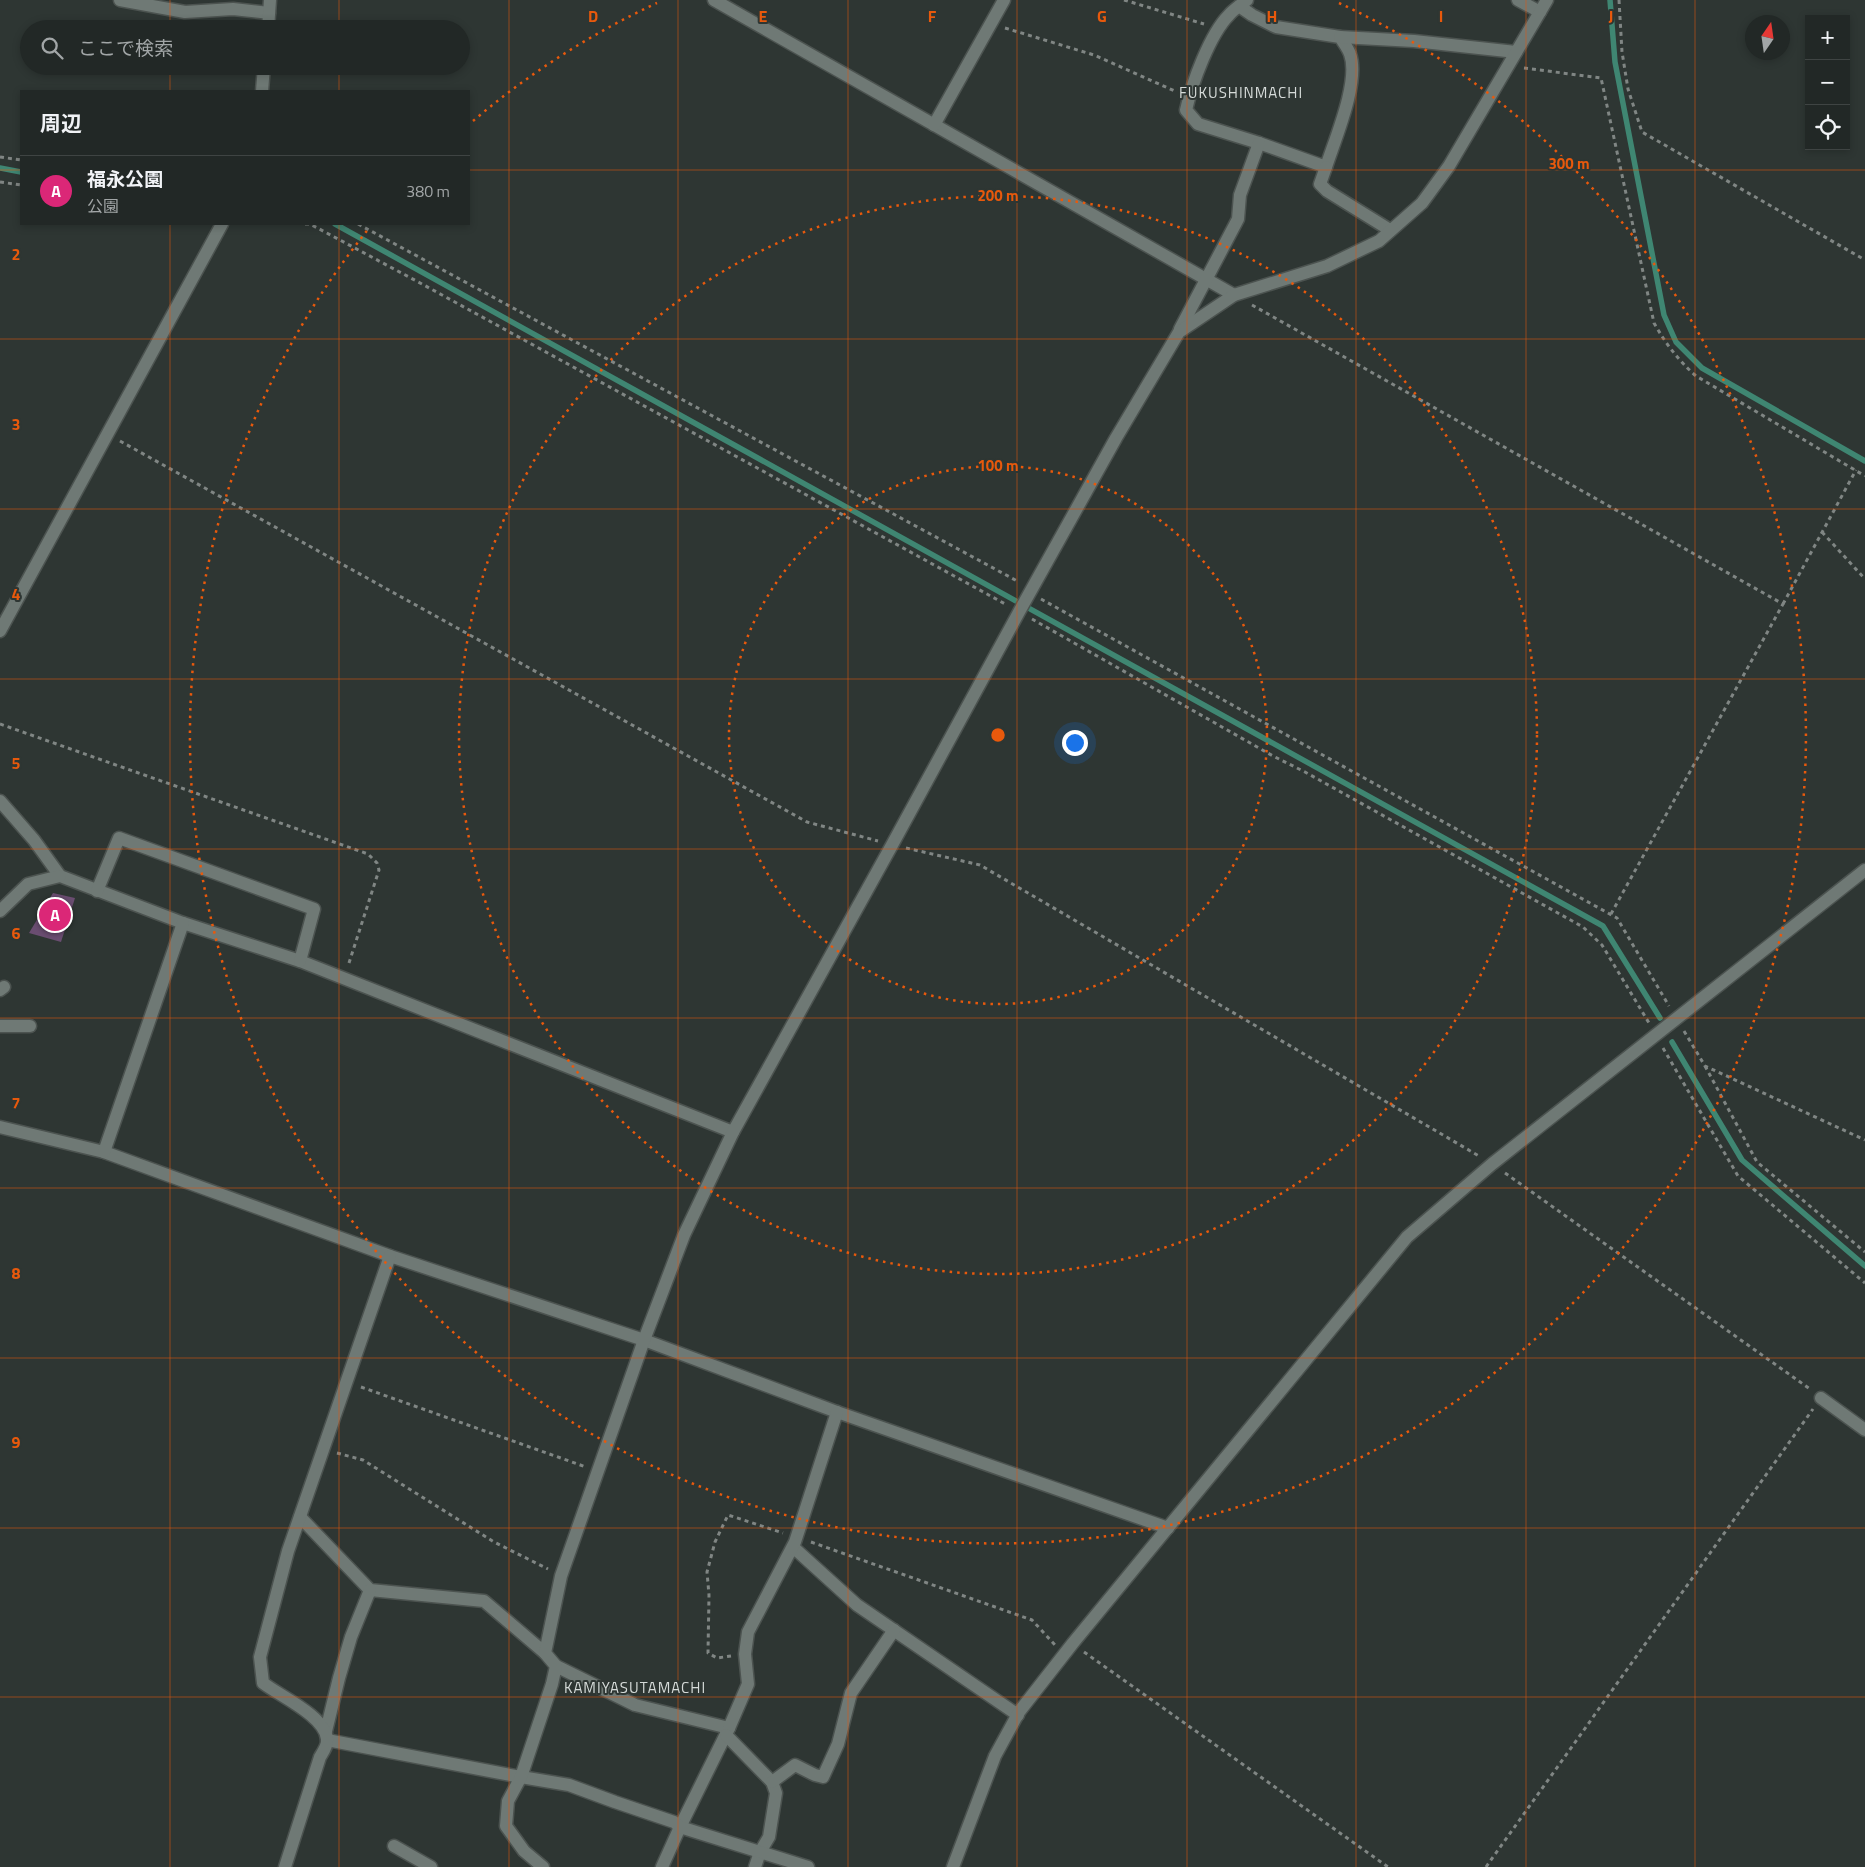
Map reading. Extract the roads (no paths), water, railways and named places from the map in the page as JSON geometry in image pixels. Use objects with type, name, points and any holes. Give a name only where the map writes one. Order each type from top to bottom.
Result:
[{"type":"street","points":[[120,0],[185,12],[269,6],[268,20]]},
{"type":"street","points":[[198,0],[208,11]]},
{"type":"street","points":[[714,0],[1234,295]]},
{"type":"street","points":[[934,125],[1004,0]]},
{"type":"street","points":[[1518,0],[1540,12]]},
{"type":"street","points":[[1179,332],[1234,295],[1327,266],[1379,241],[1422,203],[1449,166],[1547,0]]},
{"type":"street","points":[[1326,167],[1198,124],[1186,110],[1188,97],[1213,37],[1228,16],[1243,3],[1252,15],[1276,27],[1340,37],[1414,41],[1516,52]]},
{"type":"street","points":[[1340,37],[1350,54],[1352,77],[1348,101],[1320,184],[1327,191],[1390,230]]},
{"type":"street","points":[[262,90],[263,75]]},
{"type":"street","points":[[545,1652],[562,1576],[644,1340],[684,1235],[732,1132],[1116,438],[1179,332],[1238,219],[1240,195],[1259,143]]},
{"type":"street","points":[[0,631],[109,435],[221,225]]},
{"type":"street","points":[[0,801],[34,840],[60,876],[183,923],[300,961],[732,1132]]},
{"type":"street","points":[[97,891],[118,838],[314,909],[300,961]]},
{"type":"street","points":[[953,1867],[995,1756],[1018,1715],[1064,1655],[1407,1237],[1492,1164],[1865,870]]},
{"type":"street","points":[[0,911],[28,884],[60,876]]},
{"type":"street","points":[[104,1152],[183,923]]},
{"type":"street","points":[[0,1026],[30,1026]]},
{"type":"street","points":[[0,1126],[104,1152],[390,1256],[644,1340],[837,1412],[1168,1528]]},
{"type":"street","points":[[390,1256],[288,1551],[260,1657],[263,1684],[310,1713],[326,1736],[521,1777],[569,1784],[674,1822],[680,1827],[808,1867]]},
{"type":"street","points":[[1821,1398],[1865,1430]]},
{"type":"street","points":[[662,1867],[728,1731],[748,1684],[744,1654],[748,1632],[795,1542],[837,1412]]},
{"type":"street","points":[[300,1517],[370,1590],[484,1601],[545,1652],[556,1666],[636,1705],[728,1731],[772,1782],[776,1793],[774,1818],[769,1836],[760,1852],[755,1867]]},
{"type":"street","points":[[795,1542],[857,1605],[1018,1715]]},
{"type":"street","points":[[285,1867],[326,1736],[338,1678],[351,1637],[370,1590]]},
{"type":"street","points":[[772,1782],[796,1765],[823,1777],[838,1744],[851,1693],[894,1630]]},
{"type":"street","points":[[541,1866],[524,1851],[506,1826],[508,1801],[521,1777],[552,1684],[556,1666]]},
{"type":"street","points":[[394,1846],[431,1867]]},
{"type":"waterway","points":[[1610,0],[1615,62],[1664,315],[1676,342],[1702,368],[1865,461]]},
{"type":"waterway","points":[[0,168],[20,172]]},
{"type":"waterway","points":[[337,225],[1603,926],[1660,1018]]},
{"type":"waterway","points":[[1672,1042],[1742,1160],[1865,1266]]},
{"type":"place","name":"福永公園","points":[[55,915]]},
{"type":"district","name":"FUKUSHINMACHI","points":[[1241,93]]},
{"type":"district","name":"KAMIYASUTAMACHI","points":[[635,1688]]}]
